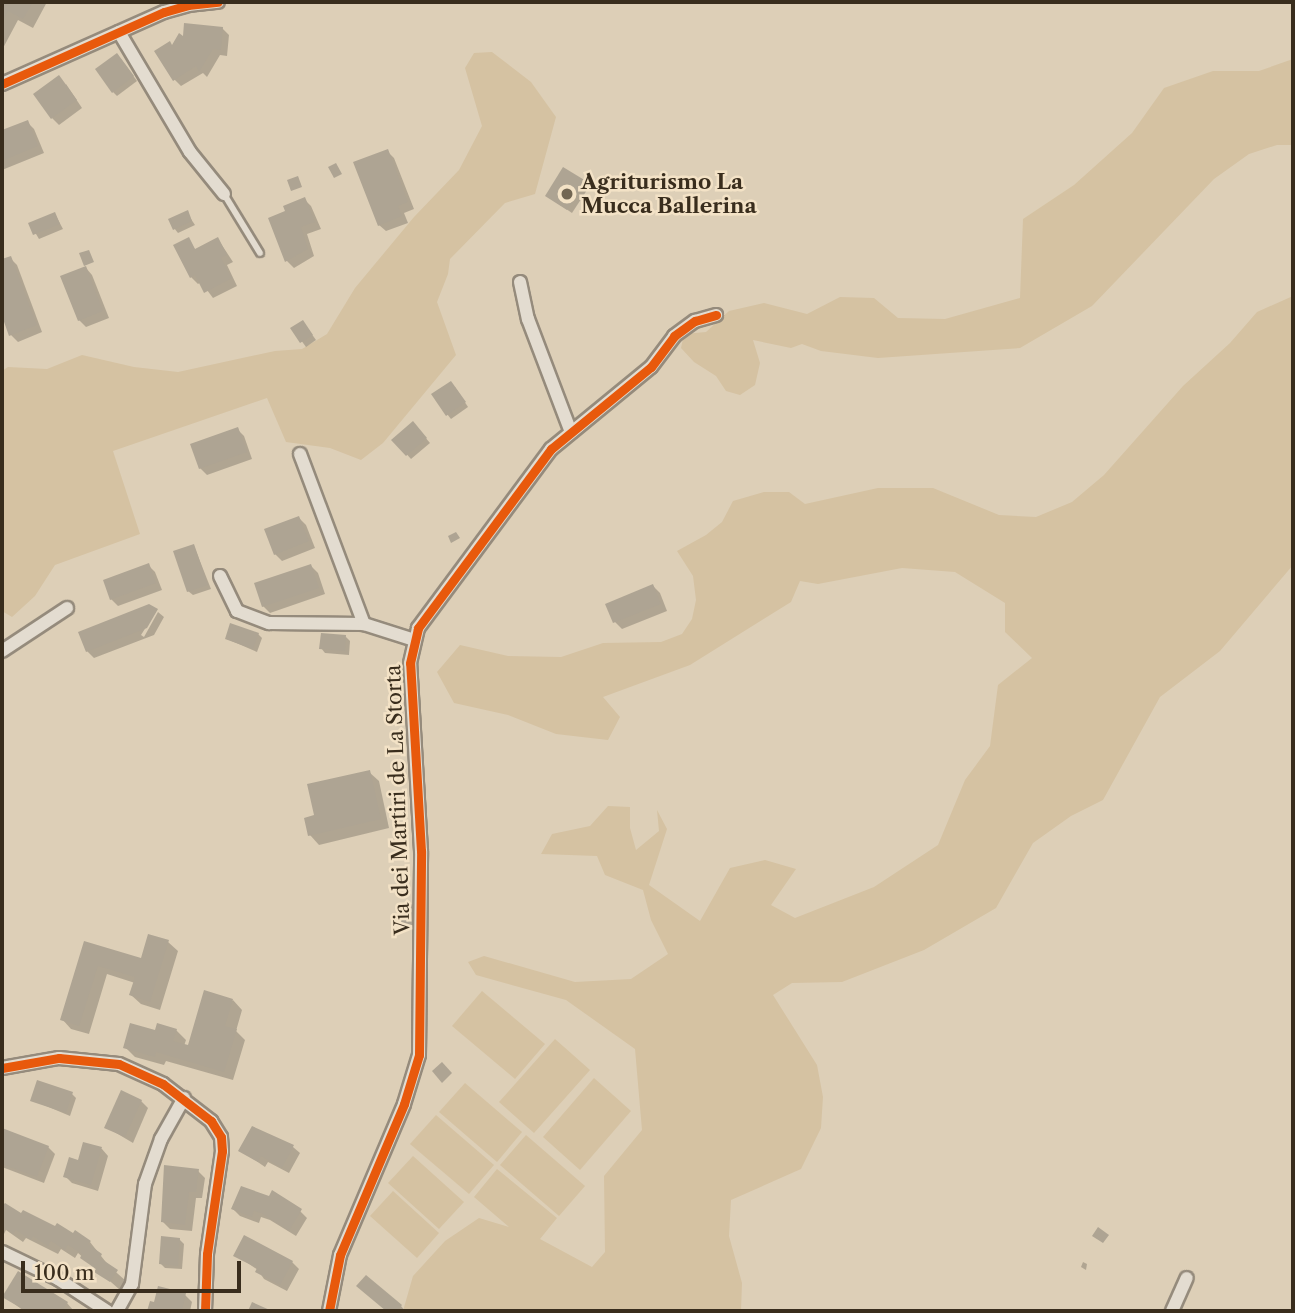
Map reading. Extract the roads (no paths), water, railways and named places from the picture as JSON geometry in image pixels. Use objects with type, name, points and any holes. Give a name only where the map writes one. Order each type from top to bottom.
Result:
[{"type":"street","points":[[2,85],[176,8],[218,2]]},
{"type":"street","points":[[119,32],[190,152],[224,194]]},
{"type":"street","points":[[520,282],[528,319],[571,432]]},
{"type":"street","name":"Via dei Martiri de La Storta","points":[[329,1311],[340,1255],[404,1104],[419,1055],[421,851],[410,715],[410,663],[414,640],[423,618],[551,449],[650,367],[674,336],[695,321],[716,315]]},
{"type":"street","points":[[300,454],[364,624]]},
{"type":"street","points":[[220,576],[237,611],[269,622],[364,624],[414,640]]},
{"type":"street","points":[[2,651],[67,608]]},
{"type":"street","points":[[2,1068],[59,1058],[108,1062],[144,1073],[184,1098],[211,1121],[222,1144],[220,1176],[207,1254],[205,1311]]},
{"type":"street","points":[[117,1311],[133,1279],[145,1184],[161,1139],[184,1098]]},
{"type":"street","points":[[2,1252],[58,1279],[107,1311]]},
{"type":"street","points":[[1172,1311],[1187,1278]]},
{"type":"lane","points":[[224,194],[260,253]]},
{"type":"place","name":"Agriturismo La Mucca Ballerina","points":[[567,194]]}]
